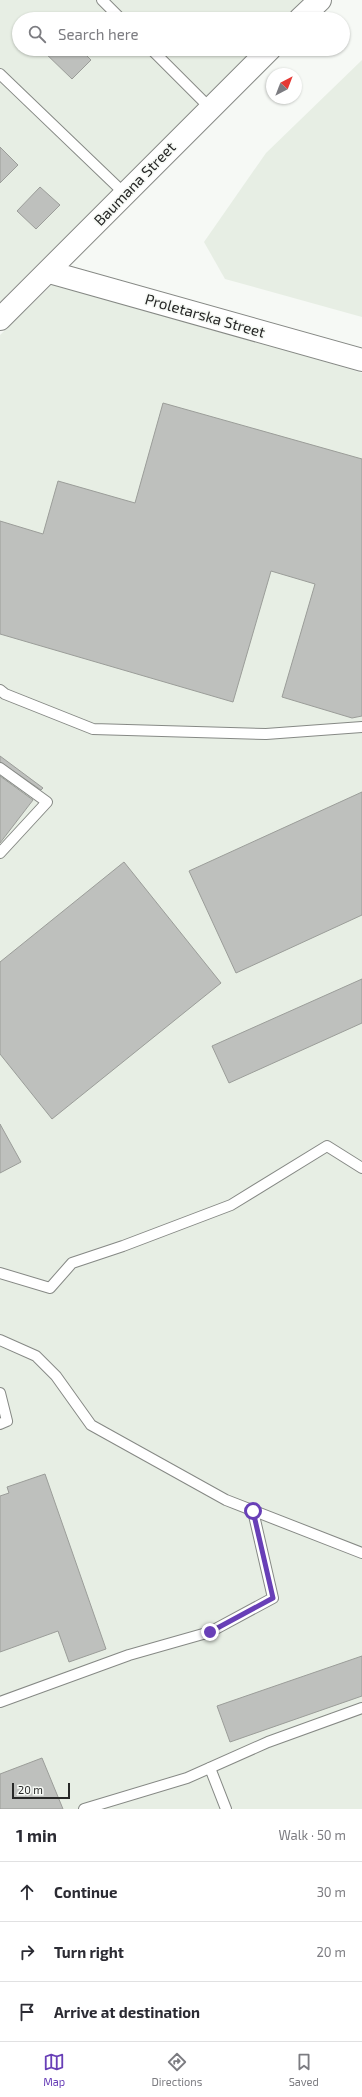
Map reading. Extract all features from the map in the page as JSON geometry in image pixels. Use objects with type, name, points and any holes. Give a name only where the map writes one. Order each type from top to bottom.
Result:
[{"type":"main road","points":[[307,12],[320,0]]},
{"type":"main road","name":"Baumana Street","points":[[0,318],[49,272],[263,56]]},
{"type":"main road","name":"Proletarska Street","points":[[49,272],[362,360]]},
{"type":"lane","points":[[102,0],[114,12]]},
{"type":"lane","points":[[158,56],[210,108]]},
{"type":"lane","points":[[0,74],[125,194]]},
{"type":"lane","points":[[0,690],[5,694],[93,729],[266,734],[362,728]]},
{"type":"lane","points":[[0,768],[47,802],[0,853]]},
{"type":"lane","points":[[0,1273],[50,1288],[72,1263],[123,1246],[231,1205],[327,1146],[362,1168]]},
{"type":"lane","points":[[0,1340],[36,1356],[56,1376],[91,1425],[226,1500],[362,1553]]},
{"type":"lane","points":[[0,1393],[7,1421],[0,1424]]},
{"type":"lane","points":[[0,1702],[129,1655],[210,1632],[273,1598],[253,1511]]},
{"type":"lane","points":[[84,1809],[187,1778],[268,1742],[362,1708]]},
{"type":"lane","points":[[210,1768],[226,1809]]},
{"type":"shaded area","points":[[0,0],[303,0],[291,12],[12,12],[12,56],[246,56],[0,302]]},
{"type":"shaded area","points":[[362,60],[362,317],[225,279],[204,242],[266,153]]},
{"type":"shaded area","points":[[57,280],[362,373],[362,1809],[0,1809],[0,335]]},
{"type":"building","points":[[48,56],[87,56],[91,60],[72,79]]},
{"type":"building","points":[[0,147],[18,165],[0,183]]},
{"type":"building","points":[[40,187],[60,205],[36,229],[17,211]]},
{"type":"building","points":[[163,403],[362,459],[362,716],[352,718],[282,697],[315,584],[271,571],[233,702],[0,634],[0,521],[43,534],[58,481],[135,503]]},
{"type":"building","points":[[0,756],[43,788],[41,790],[0,762]]},
{"type":"building","points":[[0,776],[33,800],[0,843]]},
{"type":"building","points":[[362,792],[362,915],[236,973],[189,871]]},
{"type":"building","points":[[124,862],[221,983],[52,1119],[0,1054],[0,962]]},
{"type":"building","points":[[362,979],[362,1023],[229,1083],[212,1046]]},
{"type":"building","points":[[0,1124],[21,1162],[0,1173]]},
{"type":"building","points":[[45,1474],[106,1649],[69,1662],[58,1631],[0,1652],[0,1496],[9,1493],[7,1487]]},
{"type":"building","points":[[362,1656],[362,1696],[230,1742],[217,1706]]},
{"type":"building","points":[[42,1758],[63,1809],[0,1809],[0,1774]]},
{"type":"route","points":[[210,1632],[273,1598],[253,1511]]}]
